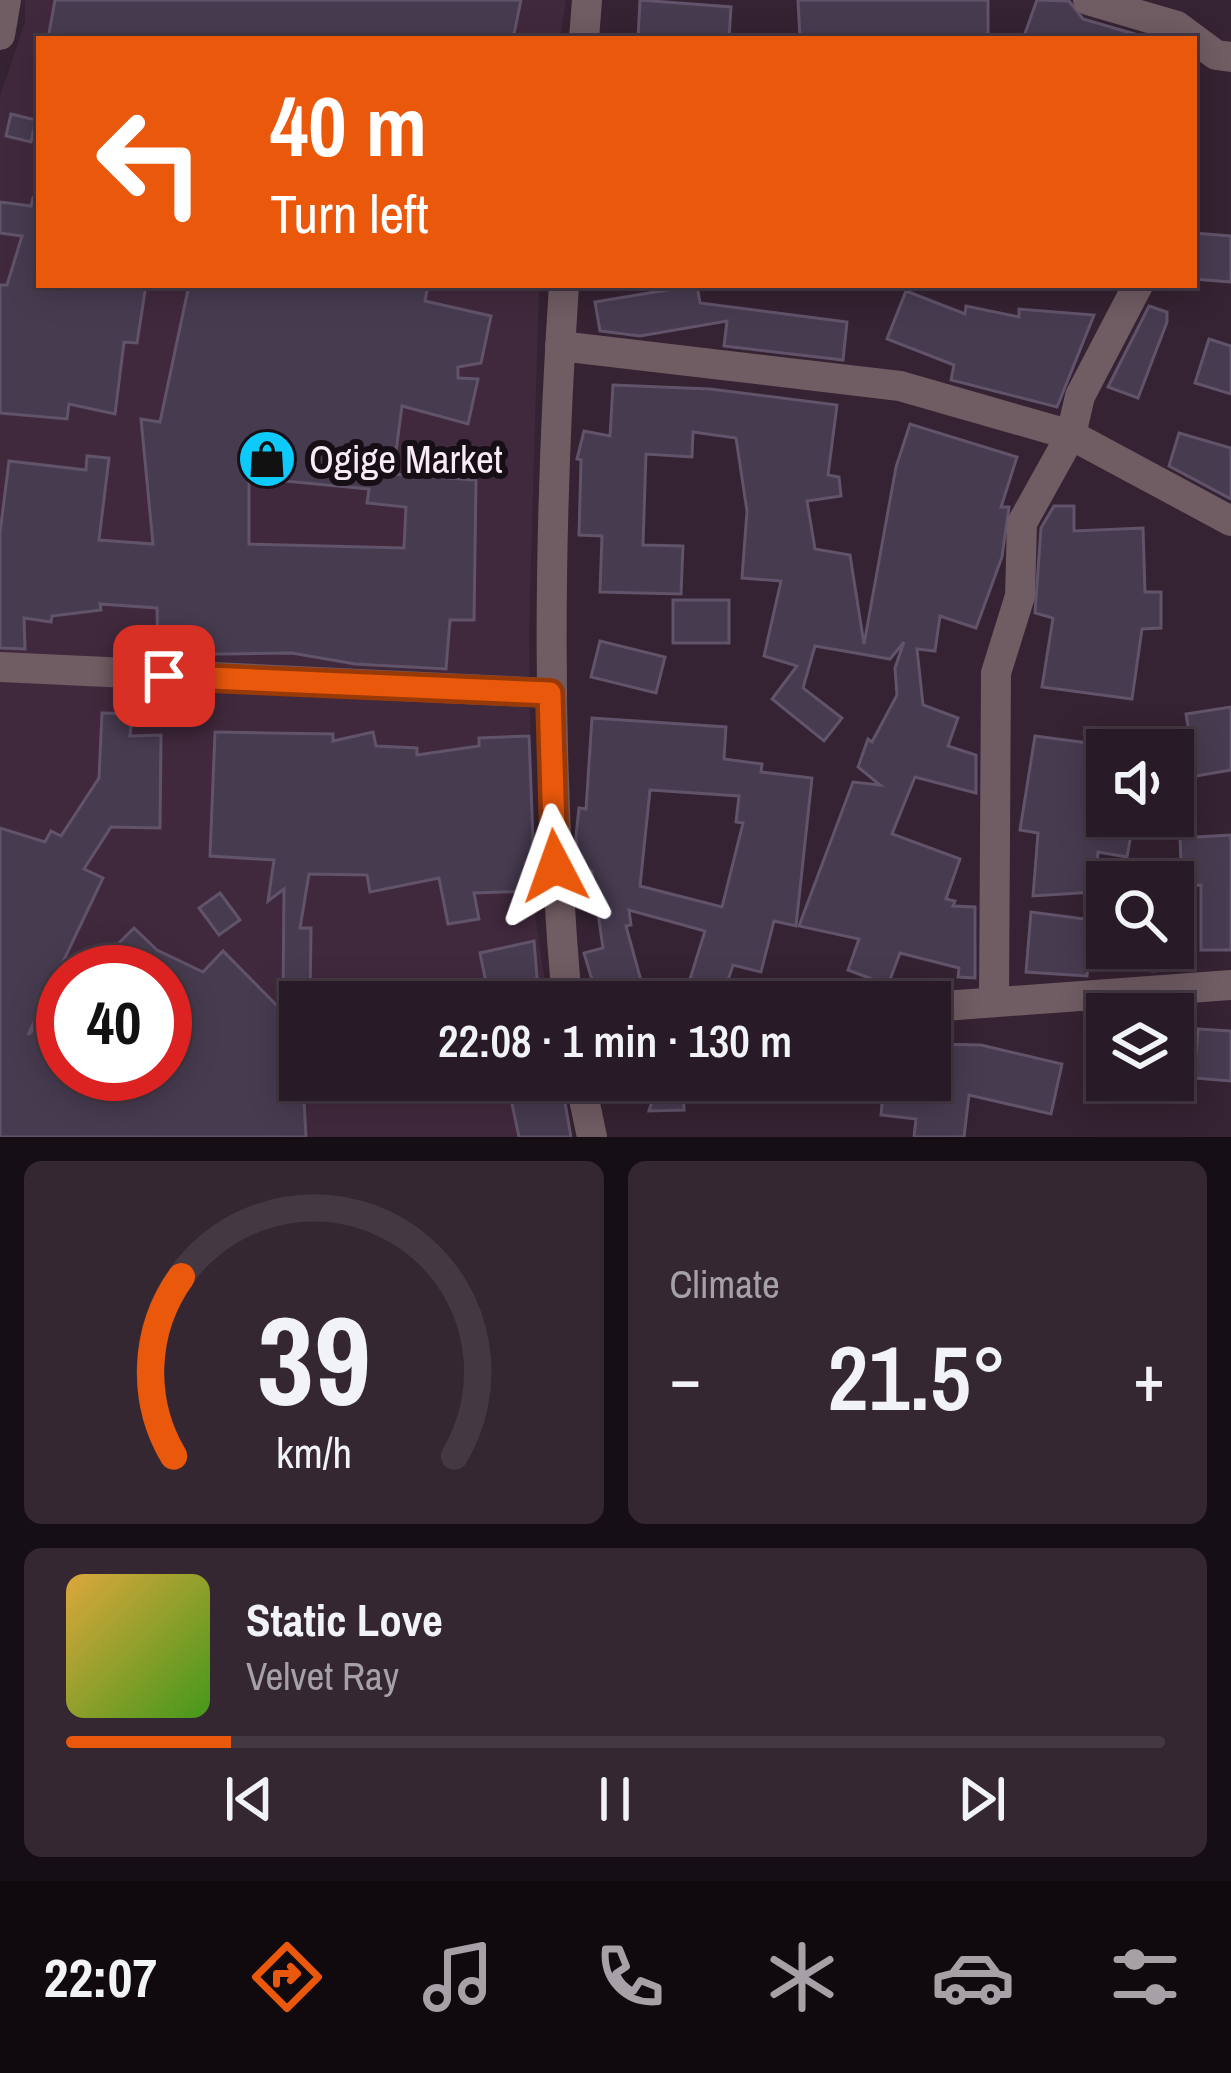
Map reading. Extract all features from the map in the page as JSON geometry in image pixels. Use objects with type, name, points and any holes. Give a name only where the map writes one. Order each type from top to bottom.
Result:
[{"type":"street","points":[[0,35],[6,0]]},
{"type":"street","points":[[584,36],[587,0]]},
{"type":"street","points":[[1088,0],[1181,13]]},
{"type":"street","points":[[1197,37],[1214,62]]},
{"type":"street","points":[[564,288],[550,693],[551,820],[565,981]]},
{"type":"street","points":[[994,1002],[996,673],[1020,596],[1022,523],[1071,435],[1080,396],[1136,288]]},
{"type":"street","points":[[560,346],[900,386],[1071,435],[1231,521]]},
{"type":"street","points":[[0,667],[550,693]]},
{"type":"street","points":[[951,1005],[1231,985]]},
{"type":"street","points":[[584,1101],[592,1137]]},
{"type":"shaded area","name":"Ogige Market","points":[[25,0],[566,0],[560,36],[36,36],[36,288],[539,288],[529,632],[532,895],[545,981],[279,981],[279,1101],[564,1101],[570,1137],[0,1137],[0,97],[25,22]]},
{"type":"building","points":[[55,0],[521,0],[514,36],[49,36]]},
{"type":"building","points":[[640,0],[731,7],[729,36],[638,36]]},
{"type":"building","points":[[798,0],[988,0],[988,36],[800,36]]},
{"type":"building","points":[[1037,0],[1069,1],[1083,19],[1142,36],[1024,36]]},
{"type":"building","points":[[11,114],[36,120],[31,142],[6,136]]},
{"type":"building","points":[[36,198],[36,288],[146,288],[137,343],[124,342],[115,414],[69,404],[67,419],[0,413],[0,285],[7,285],[22,236],[0,233],[0,202],[31,206]]},
{"type":"building","points":[[1197,233],[1231,236],[1231,282],[1197,279]]},
{"type":"building","points":[[188,288],[427,288],[425,301],[491,316],[481,363],[458,367],[458,378],[478,379],[468,424],[402,406],[393,474],[476,480],[474,620],[450,620],[446,669],[355,664],[292,653],[158,655],[157,608],[100,604],[101,610],[52,616],[51,622],[24,618],[25,649],[0,648],[0,533],[9,461],[86,470],[87,456],[109,458],[99,540],[153,544],[141,419],[160,422]],"holes":[[[264,479],[369,489],[367,503],[406,507],[404,548],[249,544],[249,482],[264,484]]]},
{"type":"building","points":[[698,288],[700,303],[847,322],[843,360],[724,346],[727,321],[640,336],[600,331],[595,302]]},
{"type":"building","points":[[906,291],[965,314],[966,306],[1019,317],[1019,309],[1094,315],[1057,407],[951,380],[954,365],[887,339]]},
{"type":"building","points":[[1149,306],[1167,312],[1167,322],[1138,398],[1108,387]]},
{"type":"building","points":[[1209,339],[1231,346],[1231,394],[1195,383]]},
{"type":"building","points":[[613,385],[710,389],[837,405],[828,475],[839,477],[841,496],[807,501],[815,549],[850,555],[864,644],[896,467],[910,424],[1017,457],[1001,507],[1009,507],[1002,557],[976,628],[940,616],[935,651],[917,649],[923,705],[958,718],[948,746],[976,755],[976,793],[915,777],[892,834],[960,859],[946,899],[955,901],[953,906],[975,907],[975,978],[958,977],[959,968],[900,953],[890,981],[877,981],[848,970],[859,939],[799,926],[853,782],[880,785],[858,767],[868,739],[872,742],[897,695],[895,668],[904,642],[890,659],[815,646],[803,688],[842,718],[824,741],[772,699],[797,666],[764,656],[781,581],[742,578],[747,511],[736,438],[693,432],[692,457],[646,454],[643,545],[683,546],[681,594],[600,592],[602,536],[579,535],[581,460],[577,459],[584,431],[610,436]]},
{"type":"building","points":[[1179,433],[1231,448],[1231,499],[1169,466]]},
{"type":"building","points":[[1054,506],[1074,506],[1074,531],[1143,528],[1145,592],[1161,592],[1161,628],[1142,629],[1132,699],[1042,687],[1053,618],[1035,613],[1041,528]]},
{"type":"building","points":[[673,600],[729,600],[729,643],[673,643]]},
{"type":"building","points":[[600,641],[665,657],[656,693],[591,677]]},
{"type":"building","points":[[1231,707],[1231,770],[1196,776],[1194,729],[1188,729],[1186,714]]},
{"type":"building","points":[[102,713],[132,714],[130,736],[161,735],[160,828],[111,827],[84,869],[103,878],[71,945],[36,945],[36,1018],[28,1035],[36,1027],[36,1101],[192,1101],[192,967],[203,972],[223,951],[279,1008],[279,1101],[304,1101],[306,1137],[0,1137],[0,828],[45,842],[51,831],[61,836],[99,778]]},
{"type":"building","points":[[592,718],[726,727],[724,759],[762,764],[761,772],[812,778],[796,926],[774,921],[761,972],[733,965],[728,981],[689,981],[705,931],[629,910],[631,925],[626,926],[641,981],[592,981],[584,953],[603,948],[592,871],[577,869],[579,808],[586,809]],"holes":[[[650,790],[739,796],[736,822],[743,823],[722,907],[640,886]]]},
{"type":"building","points":[[215,732],[333,734],[333,741],[373,732],[376,746],[417,748],[417,755],[479,746],[479,738],[529,736],[535,891],[474,893],[479,919],[448,924],[439,878],[370,892],[367,875],[309,874],[300,928],[311,928],[310,981],[283,981],[284,889],[268,901],[274,860],[210,856]]},
{"type":"building","points":[[1035,736],[1086,743],[1086,837],[1131,837],[1127,857],[1098,852],[1097,861],[1086,861],[1086,893],[1033,896],[1038,833],[1020,830]]},
{"type":"building","points":[[1231,835],[1231,950],[1201,950],[1201,885],[1194,885],[1194,861],[1181,861],[1180,838]]},
{"type":"building","points":[[220,893],[240,920],[219,935],[199,908]]},
{"type":"building","points":[[1031,912],[1086,919],[1087,976],[1026,972]]},
{"type":"building","points":[[134,928],[152,945],[117,945]]},
{"type":"building","points":[[534,941],[537,981],[486,981],[480,953]]},
{"type":"building","points":[[1198,1029],[1231,1031],[1231,1081],[1194,1078]]},
{"type":"building","points":[[951,1044],[981,1045],[1062,1064],[1051,1114],[969,1095],[964,1137],[914,1137],[916,1119],[881,1115],[882,1101],[951,1101]]},
{"type":"building","points":[[511,1101],[565,1101],[571,1137],[519,1137]]},
{"type":"building","points":[[652,1101],[684,1101],[684,1110],[649,1111]]},
{"type":"place","name":"Ogige Market","points":[[267,459]]},
{"type":"route","points":[[164,676],[550,693],[555,866]]}]
